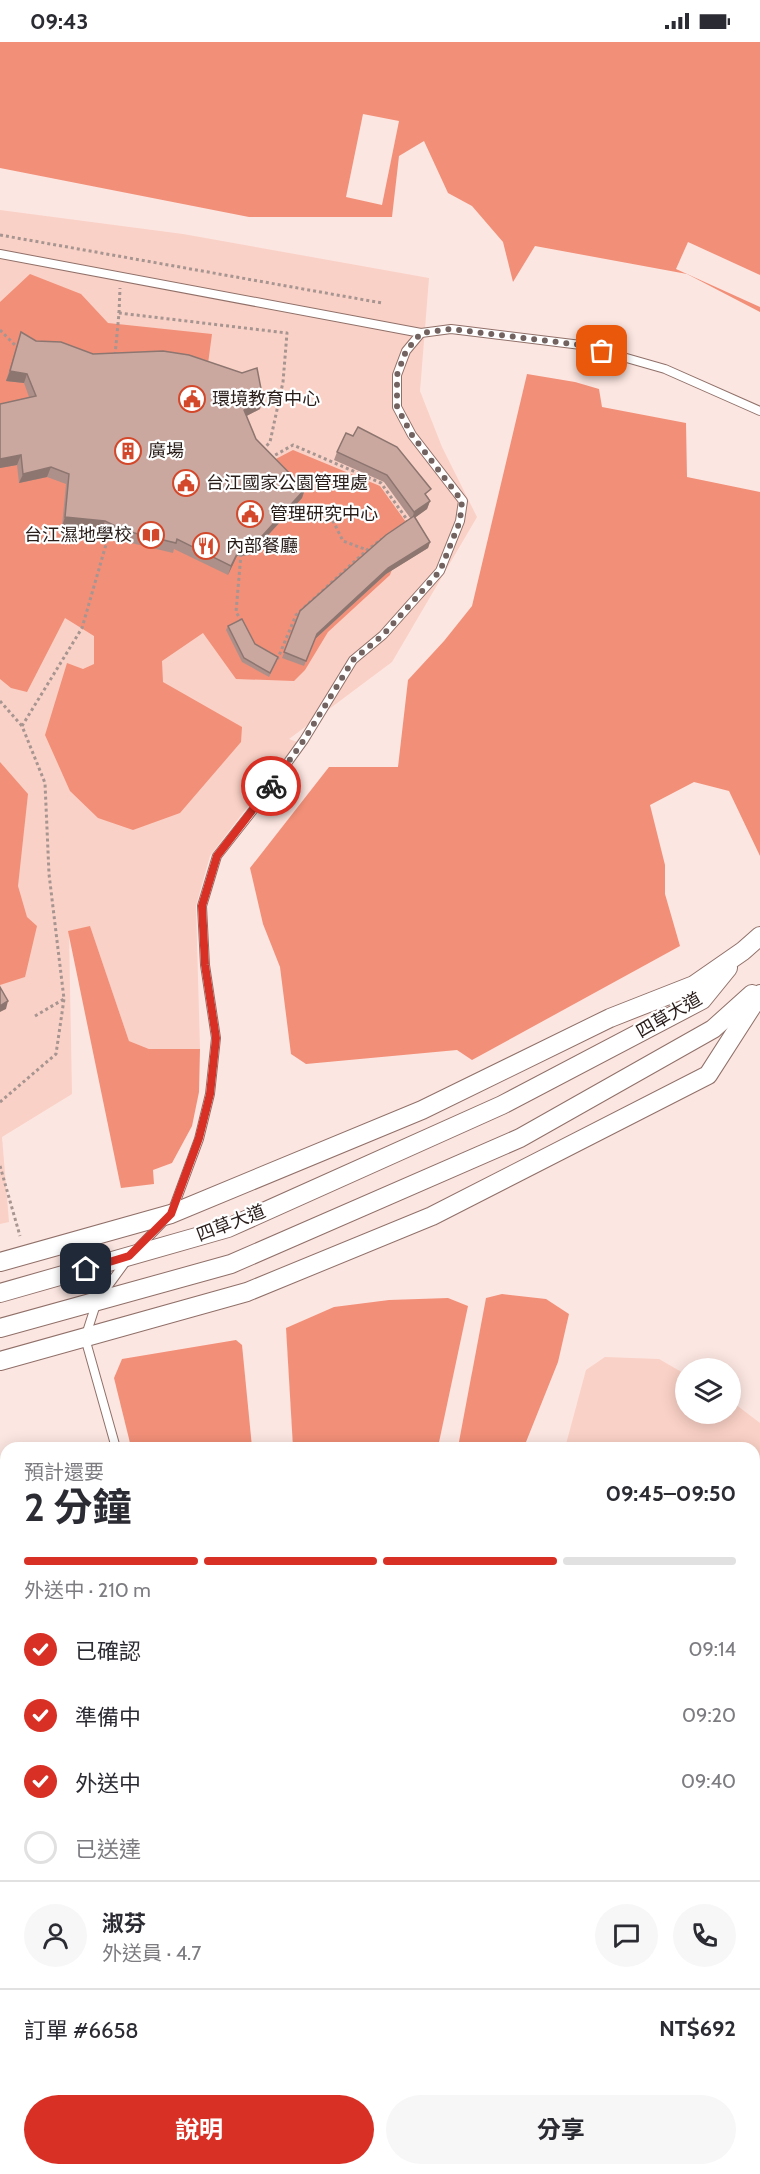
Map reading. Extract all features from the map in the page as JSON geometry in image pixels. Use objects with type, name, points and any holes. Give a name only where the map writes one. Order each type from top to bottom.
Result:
[{"type":"street","points":[[743,951],[760,936]]},
{"type":"street","name":"四草大道","points":[[0,1262],[171,1214],[422,1110],[610,1018],[694,985],[743,951]]},
{"type":"street","name":"四草大道","points":[[0,1293],[228,1228],[502,1105],[702,1000],[743,951]]},
{"type":"street","name":"四草大道","points":[[0,1328],[231,1264],[520,1138],[712,1029],[760,987]]},
{"type":"street","points":[[0,1361],[247,1292],[432,1216],[708,1075],[760,994]]},
{"type":"lane","points":[[0,254],[421,333],[451,329],[581,345],[665,369],[760,411]]},
{"type":"lane","points":[[114,1442],[85,1338],[97,1301],[129,1256],[171,1214],[199,1138],[210,1094],[216,1038],[205,965],[202,906],[217,856],[255,809],[304,740],[353,660],[383,635],[440,571],[460,521],[462,501],[412,435],[397,407],[397,375],[406,351],[421,333]]},
{"type":"path","points":[[0,235],[382,303]]},
{"type":"path","points":[[114,363],[118,313],[287,333],[283,382],[270,442],[258,455]]},
{"type":"path","points":[[0,330],[24,354]]},
{"type":"path","points":[[264,462],[293,445],[381,483],[408,520],[400,526]]},
{"type":"path","points":[[299,499],[292,506],[326,507],[343,541],[367,550]]},
{"type":"path","points":[[22,726],[82,628],[109,534]]},
{"type":"path","points":[[271,655],[278,658],[296,615],[383,538]]},
{"type":"path","points":[[246,630],[236,612],[242,554],[248,552]]},
{"type":"path","points":[[0,701],[22,726],[45,783],[49,874],[64,999],[56,1054],[0,1102]]},
{"type":"path","points":[[34,1016],[64,999]]},
{"type":"path","points":[[0,1166],[20,1236]]},
{"type":"shaded area","points":[[0,42],[760,42],[760,312],[687,274],[535,246],[513,282],[503,242],[472,206],[448,193],[424,141],[399,156],[392,217],[249,217],[0,168]]},
{"type":"shaded area","points":[[0,210],[183,234],[429,278],[420,391],[442,447],[477,517],[392,662],[289,739],[297,742],[210,856],[196,906],[200,1049],[149,1049],[129,1041],[90,927],[69,931],[72,1094],[2,1137],[9,1222],[0,1224]]},
{"type":"shaded area","points":[[30,274],[81,294],[108,323],[212,334],[207,371],[226,427],[270,462],[293,450],[380,486],[408,525],[390,575],[328,632],[305,670],[294,681],[236,679],[203,633],[162,661],[163,682],[242,727],[241,742],[180,813],[133,830],[98,818],[70,791],[45,735],[67,663],[83,669],[94,664],[94,636],[65,618],[27,692],[11,688],[0,679],[0,302]]},
{"type":"shaded area","points":[[527,374],[575,382],[599,389],[602,407],[686,423],[687,477],[760,492],[760,856],[729,791],[694,782],[650,805],[665,865],[665,894],[680,946],[472,1060],[457,1050],[306,1064],[291,1054],[280,967],[263,924],[250,868],[329,767],[398,767],[408,680],[472,606]]},
{"type":"shaded area","points":[[0,762],[28,794],[18,886],[27,917],[37,926],[25,977],[0,985]]},
{"type":"shaded area","points":[[90,926],[129,1041],[149,1049],[200,1049],[199,1092],[192,1126],[172,1163],[153,1170],[154,1184],[121,1188],[68,931]]},
{"type":"shaded area","points":[[502,1294],[546,1299],[569,1314],[558,1362],[526,1442],[459,1442],[486,1298]]},
{"type":"shaded area","points":[[448,1298],[468,1306],[439,1442],[293,1442],[286,1328],[334,1307],[389,1300]]},
{"type":"shaded area","points":[[236,1340],[242,1345],[252,1442],[130,1442],[114,1378],[122,1359]]},
{"type":"shaded area","points":[[605,1357],[659,1359],[675,1368],[675,1424],[741,1424],[741,1409],[760,1423],[760,1442],[567,1442],[586,1370]]},
{"type":"pier","points":[[363,114],[399,121],[382,205],[346,197]]},
{"type":"pier","points":[[688,242],[760,275],[760,307],[676,269]]},
{"type":"building","points":[[21,332],[36,341],[61,342],[93,354],[163,351],[189,355],[242,373],[257,368],[263,399],[244,410],[256,439],[305,489],[253,546],[241,546],[231,566],[177,539],[176,543],[126,531],[105,521],[65,517],[69,474],[51,467],[23,474],[21,455],[0,459],[0,404],[36,396],[27,374],[10,371]]},
{"type":"building","points":[[358,427],[397,447],[431,489],[425,494],[430,501],[414,512],[387,475],[337,452],[346,433],[353,436]]},
{"type":"building","points":[[414,516],[430,542],[388,568],[317,634],[306,661],[284,652],[300,611],[386,535]]},
{"type":"building","points":[[242,619],[255,644],[278,657],[270,673],[244,658],[228,626]]},
{"type":"building","points":[[0,987],[8,1001],[0,1006]]},
{"type":"way so far","points":[[271,786],[304,740],[353,660],[383,635],[440,571],[460,521],[462,501],[412,435],[397,407],[397,375],[406,351],[421,333],[451,329],[581,345],[602,351]]},
{"type":"place","name":"環境教育中心","points":[[192,399]]},
{"type":"place","name":"廣場","points":[[128,451]]},
{"type":"place","name":"台江國家公園管理處","points":[[186,483]]},
{"type":"place","name":"管理研究中心","points":[[250,514]]},
{"type":"place","name":"台江濕地學校","points":[[151,535]]},
{"type":"place","name":"內部餐廳","points":[[206,546]]},
{"type":"route","points":[[86,1269],[129,1256],[171,1214],[199,1138],[210,1094],[216,1038],[205,965],[202,906],[217,856],[271,786]]}]
